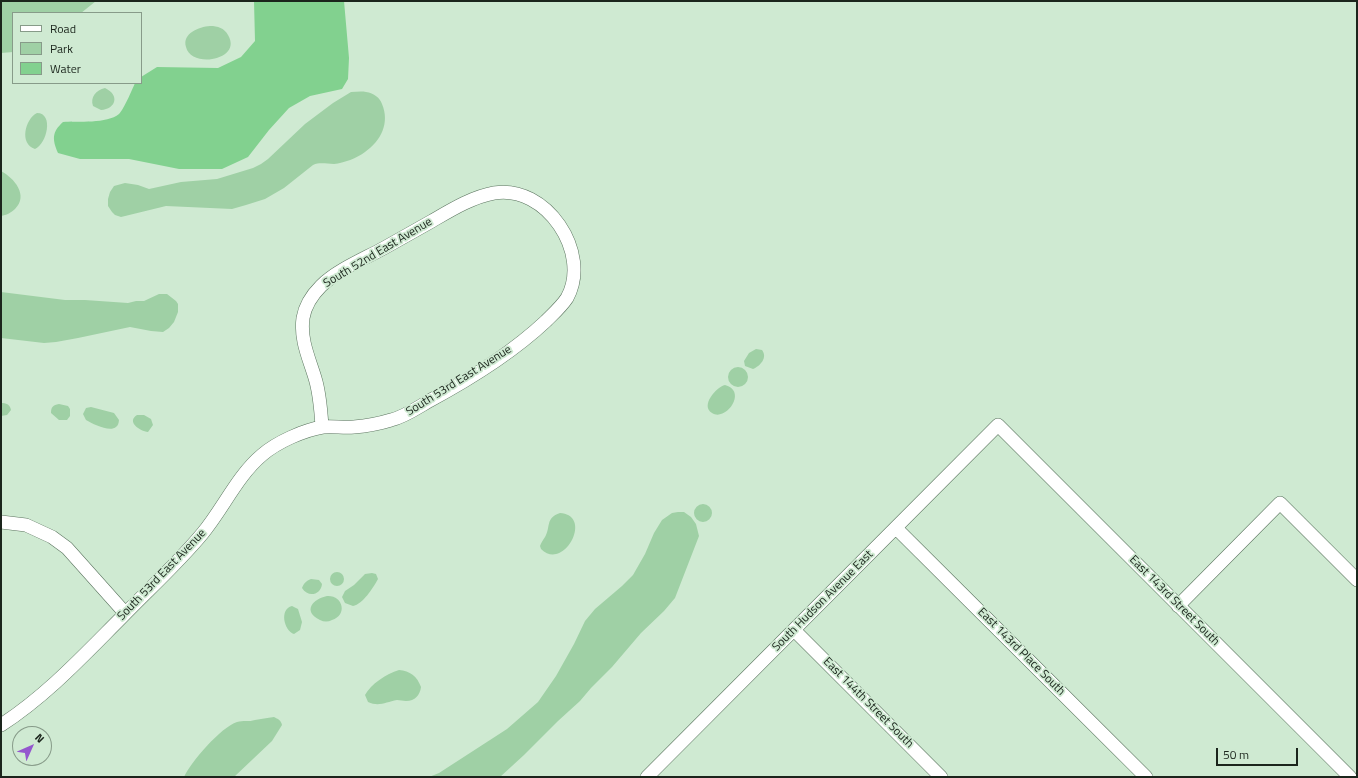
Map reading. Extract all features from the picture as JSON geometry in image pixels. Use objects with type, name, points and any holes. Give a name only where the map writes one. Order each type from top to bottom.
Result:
[{"type":"street","name":"South 52nd East Avenue","points":[[322,427],[319,397],[305,348],[303,324],[305,311],[312,296],[329,279],[454,208],[490,194],[510,192],[527,197],[537,202],[547,210],[562,231]]},
{"type":"street","name":"South 53rd East Avenue","points":[[1,725],[27,707],[53,686],[160,580],[206,529],[242,477],[260,457],[279,444],[306,431],[322,427],[372,425],[396,419],[442,395],[482,370],[524,340],[553,315],[568,295],[575,268],[569,244],[562,231]]},
{"type":"street","name":"South Hudson Avenue East","points":[[647,777],[998,425]]},
{"type":"street","name":"East 143rd Street South","points":[[998,425],[1350,777]]},
{"type":"street","points":[[1178,606],[1280,503],[1357,580]]},
{"type":"street","points":[[1,522],[26,525],[52,536],[67,548],[125,613]]},
{"type":"street","name":"East 143rd Place South","points":[[896,528],[1146,777]]},
{"type":"street","name":"East 144th Street South","points":[[794,630],[941,777]]},
{"type":"green space","points":[[1,1],[96,1],[82,12],[12,12],[12,52],[1,53]]},
{"type":"green space","points":[[216,26],[225,31],[231,44],[228,51],[223,56],[214,59],[197,58],[190,54],[185,42],[189,34],[192,32],[197,29]]},
{"type":"green space","points":[[105,88],[113,94],[114,101],[110,107],[101,110],[93,106],[92,100],[96,92]]},
{"type":"green space","points":[[351,92],[366,92],[372,93],[376,96],[382,104],[385,118],[380,137],[376,143],[371,148],[354,158],[334,164],[321,163],[313,165],[284,188],[265,199],[232,209],[166,206],[121,217],[115,215],[108,206],[110,192],[114,186],[125,183],[138,185],[149,189],[181,182],[217,179],[253,168],[268,159],[305,124],[333,103]]},
{"type":"green space","points":[[37,113],[42,114],[46,118],[47,129],[43,141],[35,149],[30,146],[25,137],[29,120]]},
{"type":"green space","points":[[1,171],[15,182],[21,198],[15,209],[8,214],[1,216]]},
{"type":"green space","points":[[1,292],[65,300],[128,303],[144,301],[159,294],[167,294],[178,304],[178,312],[174,322],[163,332],[130,327],[78,338],[44,343],[1,338]]},
{"type":"green space","points":[[756,349],[762,350],[764,353],[764,359],[753,369],[745,366],[744,361],[749,353]]},
{"type":"green space","points":[[734,367],[742,367],[748,373],[748,381],[742,387],[734,387],[728,381],[728,373]]},
{"type":"green space","points":[[725,385],[732,388],[735,393],[735,399],[728,410],[718,415],[712,413],[709,410],[708,402],[717,389]]},
{"type":"green space","points":[[1,403],[10,406],[11,410],[7,415],[1,416]]},
{"type":"green space","points":[[59,404],[68,406],[70,409],[70,416],[67,420],[59,420],[51,413],[51,409],[55,405]]},
{"type":"green space","points":[[91,407],[114,413],[119,420],[118,425],[115,428],[110,429],[86,420],[83,414],[86,408]]},
{"type":"green space","points":[[137,415],[144,415],[151,419],[153,425],[148,432],[135,426],[133,420]]},
{"type":"green space","points":[[703,504],[709,507],[712,513],[709,519],[703,522],[697,519],[694,513],[697,507]]},
{"type":"green space","points":[[684,512],[691,517],[696,524],[699,536],[675,598],[641,633],[612,667],[580,701],[500,777],[429,777],[439,773],[507,729],[538,702],[556,676],[585,621],[595,609],[633,575],[662,520],[672,513]]},
{"type":"green space","points":[[560,513],[570,516],[575,523],[575,531],[572,540],[566,548],[558,553],[550,554],[541,549],[540,546],[547,533],[550,520],[552,517]]},
{"type":"green space","points":[[334,572],[340,572],[344,576],[344,582],[340,586],[334,586],[330,582],[330,576]]},
{"type":"green space","points":[[365,574],[376,574],[378,579],[364,599],[357,605],[353,606],[345,603],[342,597],[345,591],[354,585]]},
{"type":"green space","points":[[311,579],[319,580],[322,584],[319,591],[314,594],[308,593],[302,588],[305,582]]},
{"type":"green space","points":[[327,596],[337,599],[342,606],[342,610],[337,617],[329,621],[324,621],[315,617],[311,609],[317,600]]},
{"type":"green space","points":[[292,606],[298,609],[302,622],[300,630],[294,634],[288,629],[284,620],[285,611]]},
{"type":"green space","points":[[399,670],[410,673],[415,677],[421,687],[420,693],[409,701],[397,700],[382,704],[368,702],[365,695],[371,687],[384,677]]},
{"type":"green space","points":[[274,717],[280,721],[282,725],[272,741],[234,777],[184,777],[207,746],[230,725],[239,721],[250,721]]},
{"type":"water","points":[[254,1],[344,1],[349,58],[348,79],[342,89],[310,96],[289,108],[269,130],[248,157],[222,169],[179,169],[129,159],[80,159],[58,153],[54,136],[57,129],[63,122],[100,121],[114,117],[119,114],[123,108],[135,84],[142,84],[142,76],[157,67],[218,68],[241,57],[255,41]]}]
